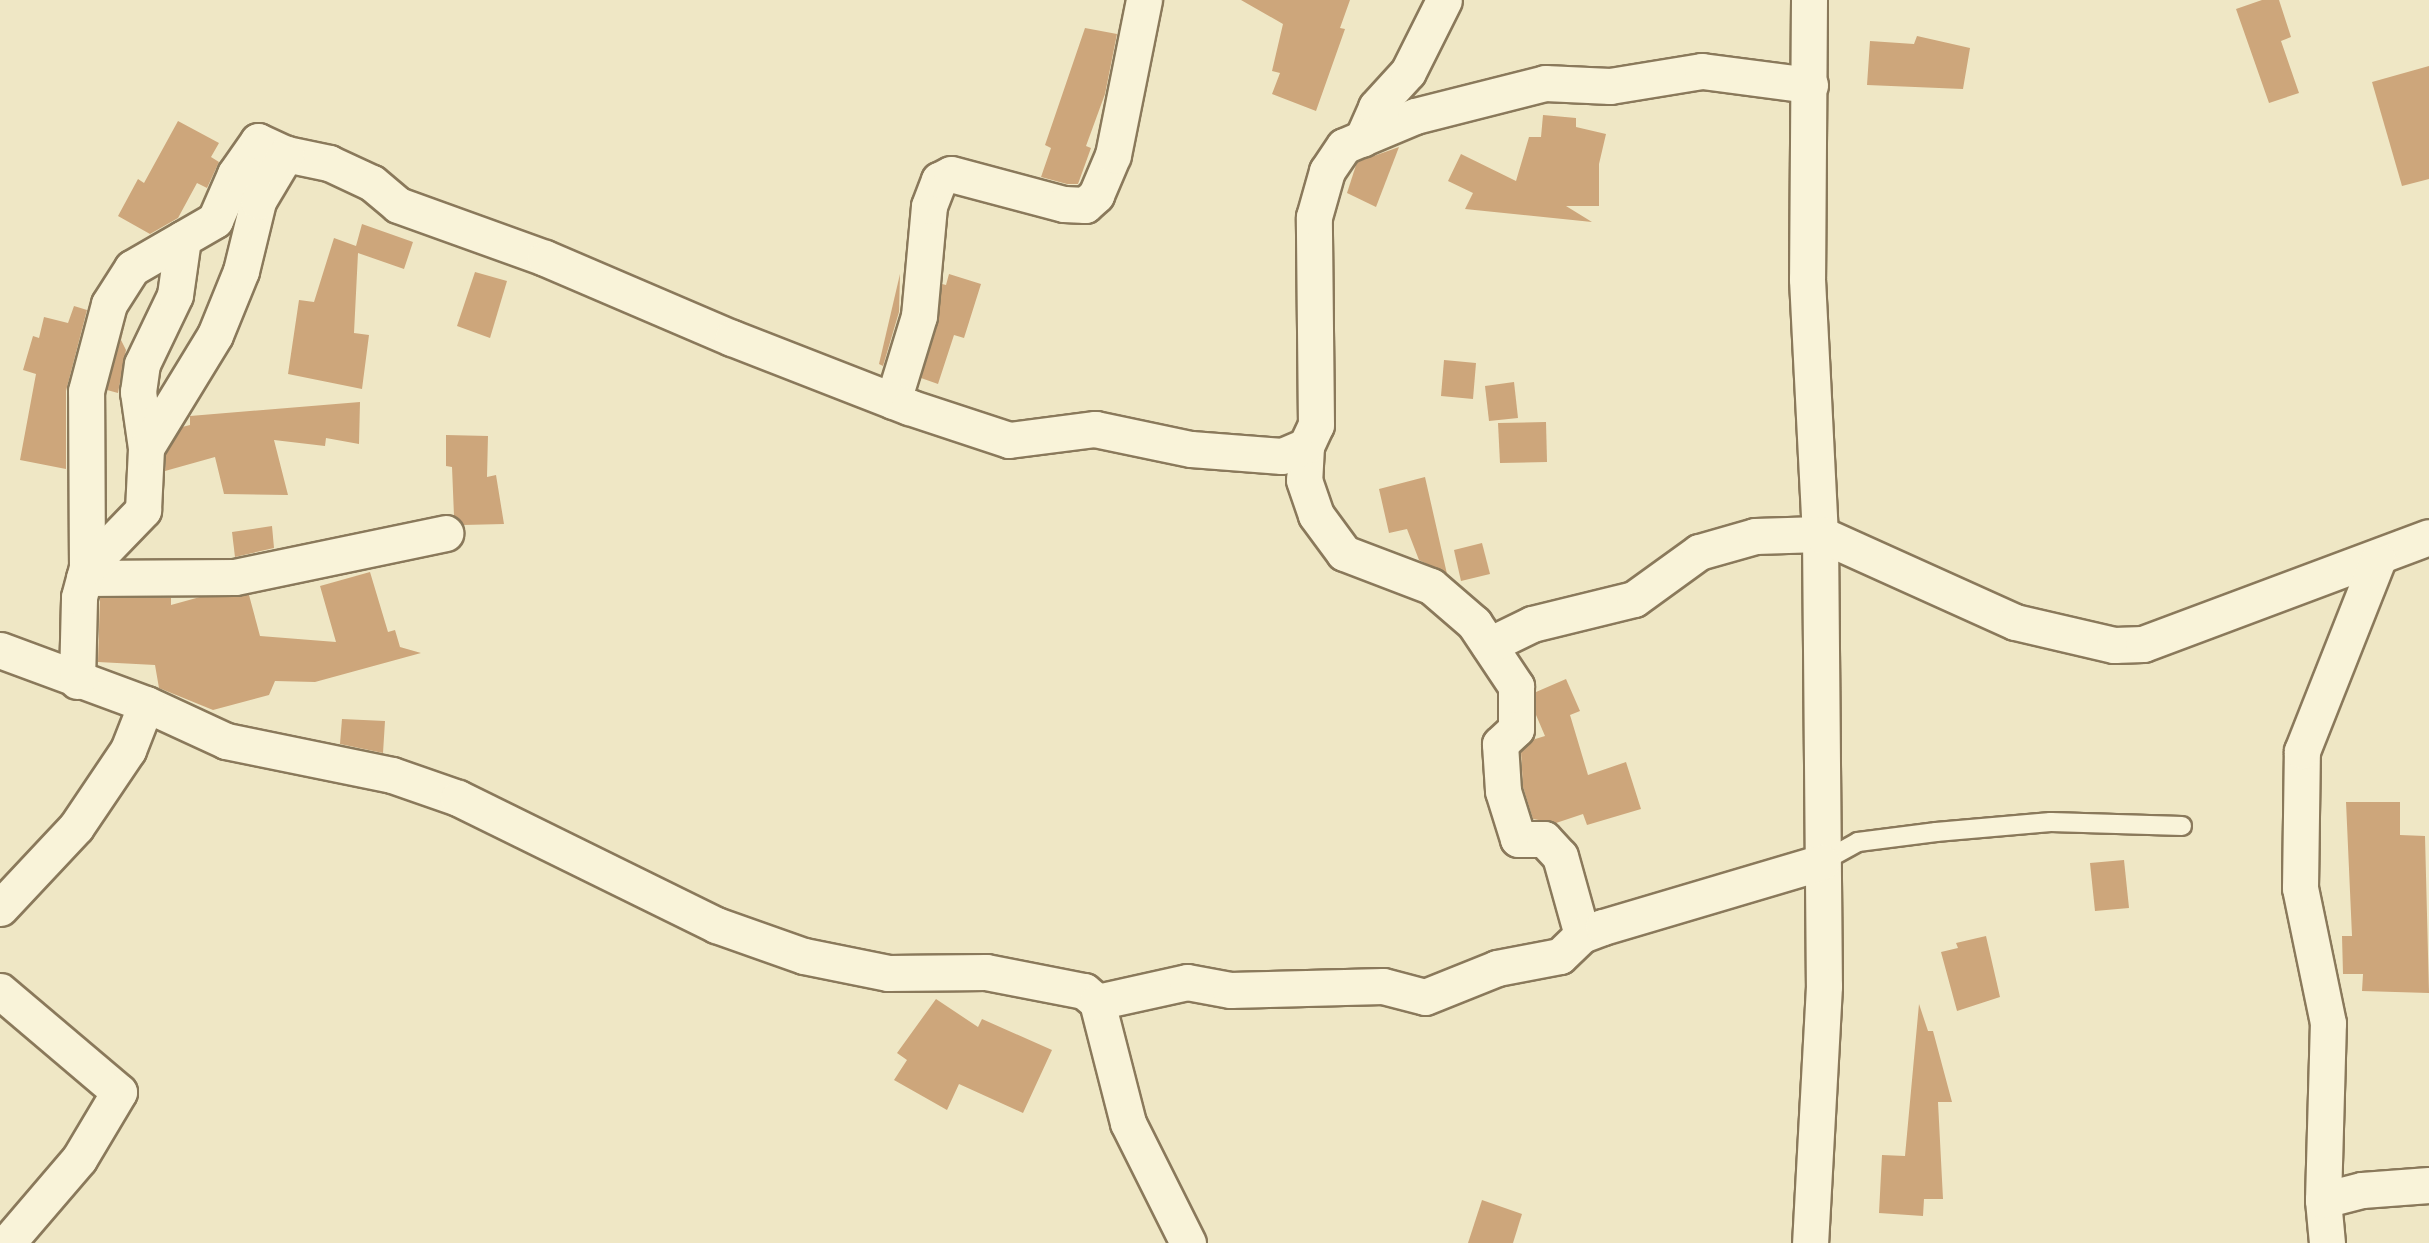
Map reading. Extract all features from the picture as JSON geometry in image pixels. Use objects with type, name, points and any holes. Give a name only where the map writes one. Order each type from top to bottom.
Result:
[{"type":"street","points":[[893,401],[919,316],[929,206],[939,180],[951,174],[1064,204],[1085,205],[1096,195],[1113,155],[1144,0]]},
{"type":"street","points":[[1362,139],[1376,107],[1408,72],[1444,0]]},
{"type":"street","points":[[1809,0],[1807,279],[1821,534],[1824,986],[1810,1243]]},
{"type":"street","points":[[1582,935],[1560,856],[1544,839],[1518,839],[1503,792],[1500,744],[1516,729],[1516,685],[1474,623],[1431,586],[1345,553],[1316,515],[1304,480],[1306,446],[1316,425],[1314,217],[1327,172],[1344,146],[1415,116],[1545,83],[1610,86],[1702,71],[1810,85]]},
{"type":"street","points":[[78,681],[79,597],[86,573],[86,391],[92,358],[109,304],[132,268],[215,220],[235,174],[258,141],[286,154],[329,163],[372,183],[398,205],[545,258],[893,401],[1009,440],[1095,429],[1191,449],[1282,456],[1306,446]]},
{"type":"street","points":[[146,448],[215,335],[241,271],[258,201],[286,154]]},
{"type":"street","points":[[86,573],[143,510],[146,448],[138,392],[142,364],[175,295],[183,239]]},
{"type":"street","points":[[86,573],[235,578],[445,533]]},
{"type":"street","points":[[1489,645],[1532,624],[1634,599],[1699,552],[1755,536],[1821,534],[2015,622],[2114,645],[2143,644],[2378,559],[2429,537]]},
{"type":"street","points":[[2327,1243],[2323,1200],[2328,1023],[2300,888],[2302,751],[2378,559]]},
{"type":"street","points":[[0,650],[146,705],[226,741],[392,775],[458,798],[716,925],[804,956],[888,973],[986,972],[1084,991],[1097,1002],[1128,1123],[1188,1243]]},
{"type":"street","points":[[0,908],[76,827],[128,750],[146,705]]},
{"type":"street","points":[[1097,1002],[1187,982],[1230,990],[1383,986],[1425,997],[1497,968],[1560,956],[1582,935],[1822,862]]},
{"type":"street","points":[[0,991],[119,1092],[79,1159],[7,1243]]},
{"type":"street","points":[[2323,1200],[2362,1191],[2429,1185]]},
{"type":"lane","points":[[1822,862],[1858,842],[1936,832],[2051,822],[2182,826]]},
{"type":"building","points":[[1241,0],[1350,0],[1340,28],[1345,29],[1316,111],[1272,94],[1280,73],[1272,71],[1283,24]]},
{"type":"building","points":[[2262,0],[2279,0],[2291,37],[2281,41],[2299,93],[2269,103],[2236,9]]},
{"type":"building","points":[[1085,28],[1117,34],[1105,94],[1086,146],[1091,148],[1078,184],[1067,184],[1041,177],[1051,148],[1045,145]]},
{"type":"building","points":[[1917,36],[1970,48],[1963,89],[1867,85],[1870,41],[1914,44]]},
{"type":"building","points":[[2429,66],[2429,179],[2402,186],[2372,82]]},
{"type":"building","points":[[1543,115],[1576,118],[1576,127],[1606,134],[1599,164],[1599,206],[1566,206],[1592,222],[1465,209],[1473,193],[1448,181],[1461,154],[1516,181],[1529,137],[1541,137]]},
{"type":"building","points":[[178,121],[219,143],[211,157],[219,162],[207,188],[197,183],[178,218],[150,234],[118,216],[138,179],[144,183]]},
{"type":"building","points":[[1399,147],[1376,207],[1347,193],[1357,162]]},
{"type":"building","points":[[362,224],[413,242],[404,269],[358,253],[354,333],[369,335],[362,389],[288,374],[299,300],[314,302],[334,238],[356,246]]},
{"type":"building","points":[[475,272],[507,281],[490,338],[457,326]]},
{"type":"building","points":[[900,274],[899,312],[883,366],[879,364]]},
{"type":"building","points":[[949,274],[981,284],[964,338],[954,335],[938,384],[921,378],[938,322],[942,284],[946,285]]},
{"type":"building","points":[[74,306],[87,310],[66,391],[66,469],[20,460],[36,374],[23,370],[33,336],[39,338],[44,317],[68,323]]},
{"type":"building","points":[[125,323],[121,340],[126,350],[118,393],[107,390]]},
{"type":"building","points":[[1444,360],[1476,363],[1473,399],[1441,396]]},
{"type":"building","points":[[1514,382],[1518,418],[1489,421],[1485,386]]},
{"type":"building","points":[[360,402],[359,444],[326,438],[325,446],[274,440],[288,495],[224,494],[215,457],[165,471],[166,454],[182,427],[190,425],[190,416]]},
{"type":"building","points":[[1546,422],[1547,462],[1500,463],[1498,423]]},
{"type":"building","points":[[446,435],[488,436],[487,477],[496,475],[504,524],[463,525],[454,516],[452,467],[446,466]]},
{"type":"building","points":[[1425,477],[1447,574],[1419,560],[1407,529],[1389,533],[1379,489]]},
{"type":"building","points":[[272,526],[274,548],[235,557],[232,532]]},
{"type":"building","points":[[1482,543],[1490,574],[1461,581],[1454,550]]},
{"type":"building","points":[[370,572],[388,632],[395,630],[400,647],[421,653],[315,682],[275,681],[269,695],[213,710],[159,688],[155,665],[98,662],[100,598],[171,598],[171,605],[200,597],[249,595],[260,636],[336,642],[320,586]]},
{"type":"building","points":[[1566,679],[1580,711],[1570,715],[1588,775],[1626,762],[1641,809],[1587,825],[1583,814],[1556,823],[1533,819],[1523,787],[1521,752],[1532,740],[1545,736],[1536,715],[1536,692]]},
{"type":"building","points":[[342,719],[385,721],[383,753],[340,744]]},
{"type":"building","points":[[2346,802],[2400,802],[2400,835],[2425,836],[2429,993],[2362,991],[2363,974],[2343,974],[2342,936],[2352,936]]},
{"type":"building","points":[[2124,860],[2129,908],[2095,911],[2090,863]]},
{"type":"building","points":[[1986,936],[2000,997],[1957,1011],[1941,952],[1958,948],[1956,943]]},
{"type":"building","points":[[936,999],[978,1027],[982,1019],[1052,1050],[1023,1113],[959,1084],[947,1110],[894,1080],[907,1060],[897,1053]]},
{"type":"building","points":[[1919,1004],[1928,1031],[1933,1031],[1952,1102],[1938,1102],[1943,1199],[1924,1199],[1923,1216],[1879,1213],[1882,1155],[1905,1156]]},
{"type":"building","points":[[1482,1200],[1522,1214],[1513,1243],[1468,1243]]}]
